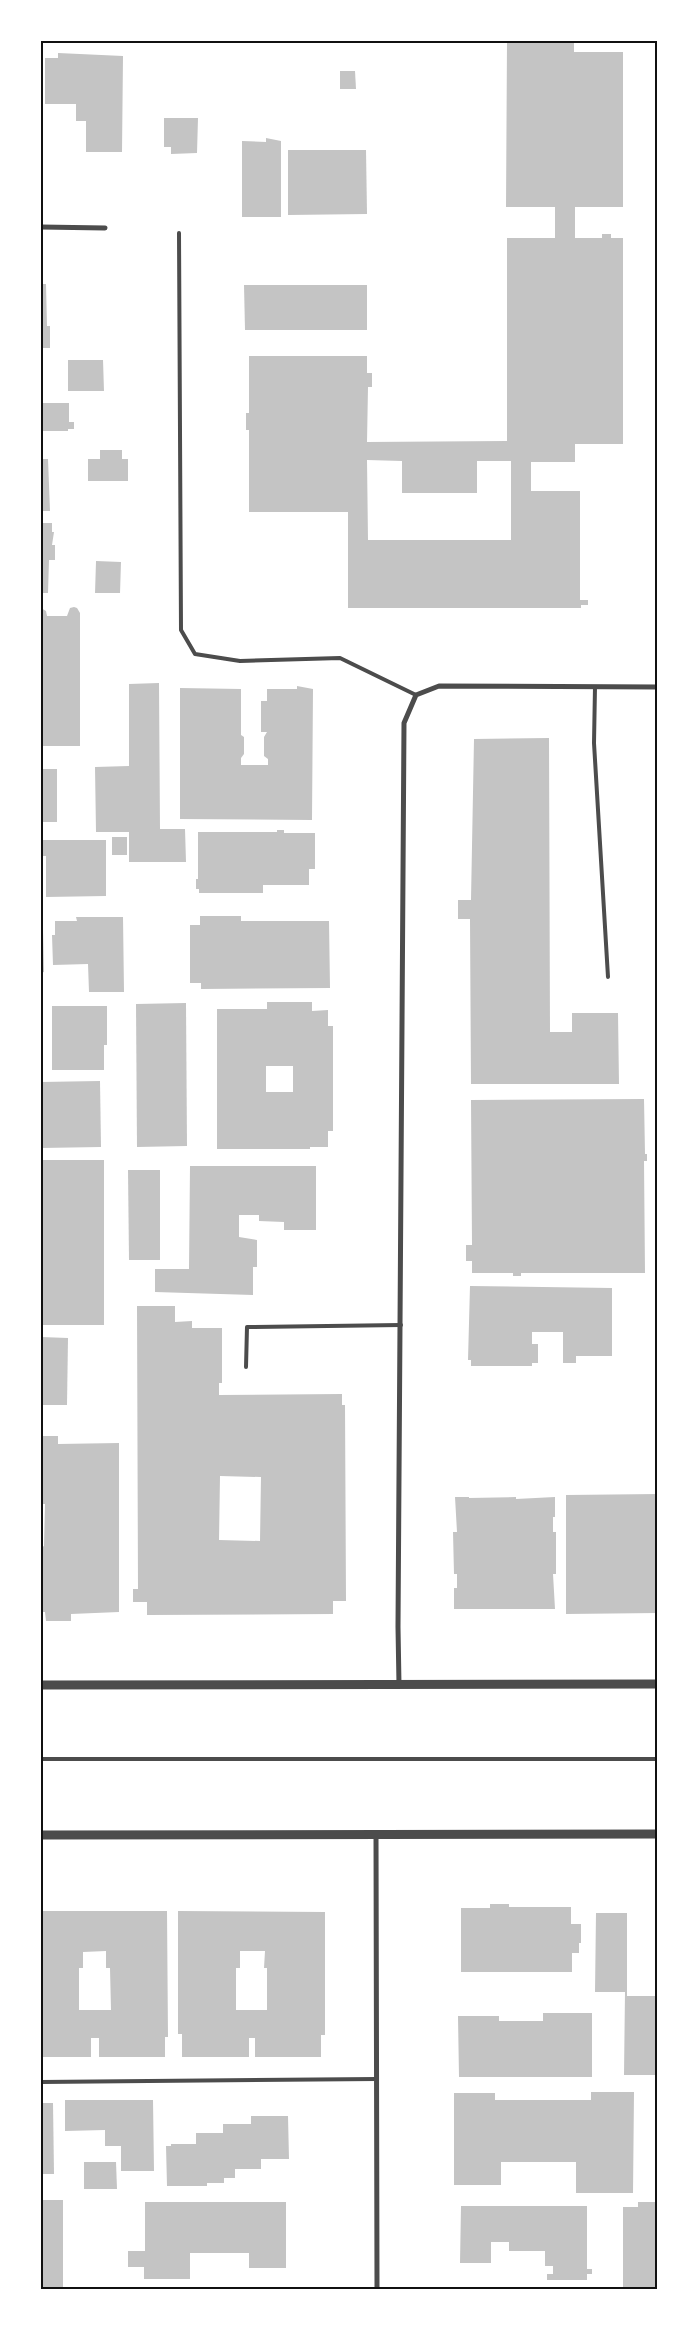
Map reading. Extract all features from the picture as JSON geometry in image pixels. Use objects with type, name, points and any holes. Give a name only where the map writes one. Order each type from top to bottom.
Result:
[{"type":"street","points":[[41,227],[106,228]]},
{"type":"street","points":[[399,1685],[404,723],[416,695],[439,686],[658,688]]},
{"type":"street","points":[[41,1686],[658,1684]]},
{"type":"street","points":[[41,1835],[658,1834]]},
{"type":"street","points":[[376,1835],[377,2289]]},
{"type":"lane","points":[[180,233],[181,630],[195,654],[240,661],[340,658],[416,695]]},
{"type":"lane","points":[[595,687],[594,743],[608,976]]},
{"type":"lane","points":[[246,1367],[247,1327],[401,1325]]},
{"type":"lane","points":[[41,1760],[658,1759]]},
{"type":"lane","points":[[41,2082],[377,2079]]},
{"type":"building","points":[[507,41],[574,41],[574,52],[623,52],[623,207],[575,207],[575,238],[602,238],[602,234],[611,234],[611,238],[623,238],[623,444],[575,444],[575,462],[531,462],[531,491],[580,491],[580,600],[588,600],[588,605],[581,605],[581,608],[348,608],[348,512],[249,512],[249,430],[246,430],[246,413],[249,413],[249,356],[367,356],[367,373],[372,373],[372,387],[368,387],[367,442],[507,441],[507,238],[555,238],[555,207],[506,207]],"holes":[[[367,460],[402,461],[402,493],[477,493],[477,461],[511,461],[511,540],[368,540]]]},
{"type":"building","points":[[58,53],[123,56],[122,152],[86,152],[86,121],[76,121],[76,104],[45,104],[45,58],[58,58]]},
{"type":"building","points":[[340,71],[355,71],[356,89],[340,89]]},
{"type":"building","points":[[164,118],[198,118],[197,153],[171,154],[171,147],[164,147]]},
{"type":"building","points":[[266,138],[281,141],[281,217],[242,217],[242,141],[266,142]]},
{"type":"building","points":[[288,150],[366,150],[367,214],[288,215]]},
{"type":"building","points":[[41,284],[46,284],[47,326],[50,326],[50,348],[41,348]]},
{"type":"building","points":[[244,285],[367,285],[367,330],[245,330]]},
{"type":"building","points":[[68,360],[103,360],[104,391],[68,391]]},
{"type":"building","points":[[41,403],[69,403],[69,422],[74,422],[74,429],[68,429],[68,431],[41,431]]},
{"type":"building","points":[[100,450],[122,450],[122,459],[128,459],[128,481],[88,481],[88,459],[100,459]]},
{"type":"building","points":[[41,459],[48,459],[50,511],[41,511]]},
{"type":"building","points":[[41,523],[52,523],[52,532],[54,532],[52,545],[55,545],[55,560],[49,560],[48,593],[41,593]]},
{"type":"building","points":[[96,561],[121,562],[120,593],[95,593]]},
{"type":"building","points":[[74,607],[80,613],[80,746],[41,746],[41,608],[46,611],[47,616],[67,616],[70,608]]},
{"type":"building","points":[[159,683],[160,829],[185,829],[186,862],[129,862],[129,832],[96,832],[95,767],[129,766],[129,684]]},
{"type":"building","points":[[297,686],[313,689],[312,820],[180,819],[180,688],[241,689],[241,735],[244,737],[244,754],[241,758],[241,765],[268,765],[268,759],[264,756],[264,737],[267,732],[261,732],[261,701],[267,701],[267,689],[297,689]]},
{"type":"building","points":[[549,738],[550,1032],[572,1032],[572,1013],[618,1013],[619,1084],[471,1084],[470,919],[458,919],[458,900],[471,900],[474,739]]},
{"type":"building","points":[[41,769],[57,769],[57,822],[41,822]]},
{"type":"building","points":[[277,830],[284,830],[284,833],[315,833],[315,869],[309,869],[309,885],[263,885],[263,893],[199,893],[199,889],[196,889],[196,879],[198,879],[198,832],[277,832]]},
{"type":"building","points":[[112,837],[127,837],[127,855],[112,855]]},
{"type":"building","points":[[41,840],[106,840],[106,896],[46,897],[46,856],[41,856]]},
{"type":"building","points":[[200,916],[241,916],[241,921],[329,921],[330,988],[201,989],[201,983],[190,983],[190,925],[200,925]]},
{"type":"building","points":[[76,917],[123,917],[124,992],[89,992],[88,964],[53,965],[52,935],[55,935],[55,921],[77,921]]},
{"type":"building","points":[[41,929],[43,929],[44,972],[41,973]]},
{"type":"building","points":[[267,1002],[312,1002],[312,1011],[328,1010],[328,1026],[333,1026],[333,1131],[328,1131],[328,1147],[310,1147],[310,1149],[217,1149],[217,1009],[267,1009]],"holes":[[[266,1066],[293,1066],[293,1092],[266,1092]]]},
{"type":"building","points":[[186,1003],[187,1146],[137,1147],[136,1004]]},
{"type":"building","points":[[52,1006],[107,1006],[107,1045],[104,1045],[104,1070],[52,1070]]},
{"type":"building","points":[[100,1081],[101,1147],[41,1148],[41,1082]]},
{"type":"building","points":[[644,1099],[645,1154],[647,1154],[647,1161],[644,1161],[645,1273],[521,1273],[521,1276],[513,1276],[513,1273],[472,1273],[472,1261],[466,1261],[466,1245],[472,1245],[471,1100]]},
{"type":"building","points":[[41,1160],[104,1160],[104,1325],[41,1325]]},
{"type":"building","points":[[190,1166],[316,1166],[316,1230],[284,1230],[284,1222],[259,1221],[259,1215],[239,1215],[239,1237],[257,1240],[257,1267],[253,1267],[253,1295],[155,1292],[155,1269],[189,1269]]},
{"type":"building","points":[[128,1170],[160,1170],[160,1260],[129,1260]]},
{"type":"building","points":[[470,1286],[612,1288],[612,1356],[576,1356],[576,1363],[563,1363],[563,1332],[532,1332],[532,1344],[538,1344],[538,1363],[532,1363],[532,1366],[471,1366],[471,1360],[468,1360]]},
{"type":"building","points":[[137,1306],[175,1306],[175,1322],[192,1321],[192,1328],[222,1328],[222,1383],[219,1383],[219,1395],[342,1394],[342,1405],[345,1405],[346,1601],[333,1601],[333,1614],[147,1615],[147,1602],[133,1602],[133,1589],[138,1589]],"holes":[[[220,1476],[261,1477],[260,1541],[219,1540]]]},
{"type":"building","points":[[41,1337],[68,1338],[67,1405],[41,1405]]},
{"type":"building","points":[[41,1436],[58,1436],[58,1444],[119,1443],[119,1612],[71,1614],[71,1621],[46,1621],[45,1612],[41,1612],[41,1548],[44,1546],[45,1504],[41,1504]]},
{"type":"building","points":[[658,1494],[658,1613],[566,1614],[566,1495]]},
{"type":"building","points":[[455,1497],[516,1497],[516,1499],[555,1497],[553,1532],[556,1532],[556,1574],[553,1574],[555,1609],[454,1609],[454,1588],[457,1588],[457,1574],[454,1574],[453,1532],[457,1532]]},
{"type":"building","points":[[490,1904],[509,1904],[509,1907],[571,1907],[571,1924],[581,1924],[579,1953],[572,1953],[572,1972],[461,1972],[461,1908],[490,1908]]},
{"type":"building","points":[[41,1911],[167,1911],[168,2037],[165,2037],[165,2057],[99,2057],[99,2038],[91,2038],[91,2057],[41,2057]],"holes":[[[106,1951],[106,1968],[110,1968],[111,2010],[79,2010],[79,1968],[83,1968],[83,1952]]]},
{"type":"building","points":[[178,1911],[325,1912],[325,2035],[321,2035],[321,2057],[255,2057],[255,2038],[249,2038],[249,2057],[182,2057],[182,2034],[178,2034]],"holes":[[[240,1951],[265,1951],[264,1968],[267,1968],[267,2010],[236,2010],[236,1968],[240,1968]]]},
{"type":"building","points":[[596,1913],[627,1913],[627,1996],[657,1996],[657,2075],[624,2075],[625,1992],[595,1992]]},
{"type":"building","points":[[543,2013],[592,2013],[592,2077],[459,2077],[458,2016],[499,2016],[499,2021],[543,2021]]},
{"type":"building","points":[[591,2092],[634,2092],[633,2193],[576,2193],[576,2162],[501,2162],[501,2185],[454,2185],[454,2093],[495,2093],[495,2100],[591,2100]]},
{"type":"building","points":[[65,2100],[153,2100],[154,2171],[121,2171],[121,2146],[105,2146],[105,2130],[65,2131]]},
{"type":"building","points":[[41,2103],[53,2103],[54,2174],[41,2174]]},
{"type":"building","points":[[251,2116],[288,2116],[289,2159],[261,2159],[261,2169],[235,2169],[235,2178],[224,2178],[224,2183],[207,2183],[207,2186],[167,2186],[166,2146],[171,2146],[171,2144],[196,2144],[196,2133],[223,2133],[223,2124],[251,2124]]},
{"type":"building","points":[[84,2162],[116,2162],[117,2189],[84,2189]]},
{"type":"building","points":[[41,2200],[63,2200],[63,2289],[41,2289]]},
{"type":"building","points":[[145,2202],[286,2202],[286,2268],[249,2268],[249,2253],[190,2253],[190,2279],[144,2279],[144,2267],[128,2267],[128,2251],[145,2251]]},
{"type":"building","points":[[638,2202],[656,2202],[658,2289],[623,2289],[623,2207],[638,2207]]},
{"type":"building","points":[[461,2206],[587,2206],[587,2269],[592,2269],[592,2274],[587,2274],[587,2280],[547,2280],[547,2274],[553,2274],[553,2266],[545,2266],[545,2251],[509,2251],[509,2242],[491,2242],[491,2263],[460,2263]]}]
